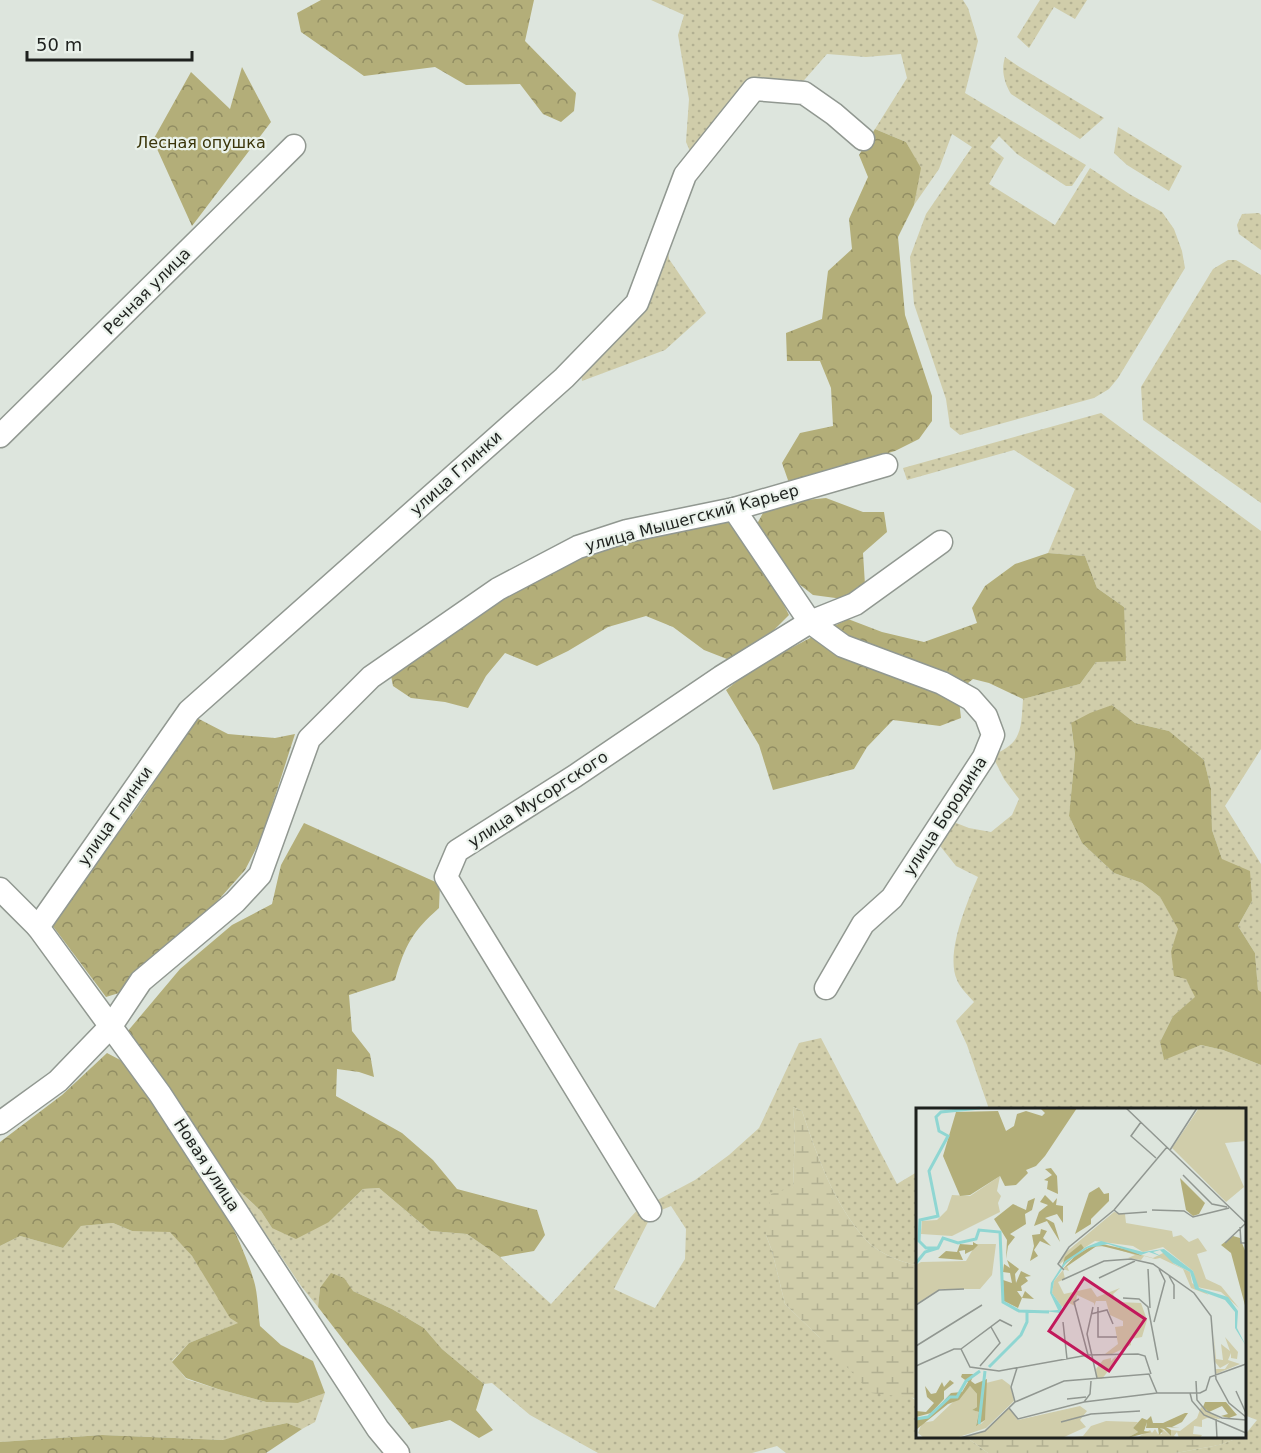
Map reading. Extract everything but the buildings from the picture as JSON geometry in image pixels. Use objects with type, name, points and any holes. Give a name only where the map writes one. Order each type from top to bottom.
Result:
[{"type":"street","name":"улица Глинки","points":[[39,927],[189,711],[564,378],[637,303],[685,175],[754,89],[804,93],[863,139]]},
{"type":"street","name":"Речная улица","points":[[0,436],[294,146]]},
{"type":"street","name":"улица Мышегский Карьер","points":[[0,1123],[58,1081],[111,1026],[141,981],[235,902],[260,875],[309,739],[371,677],[498,589],[578,547],[627,531],[734,509],[886,465]]},
{"type":"street","points":[[734,509],[810,622]]},
{"type":"street","name":"улица Мусоргского","points":[[650,1210],[446,877],[457,851],[574,776],[721,676],[810,622],[855,604],[941,542]]},
{"type":"street","name":"улица Бородина","points":[[810,622],[843,646],[942,682],[971,699],[986,716],[993,735],[984,757],[892,898],[863,924],[826,988]]},
{"type":"street","name":"Новая улица","points":[[0,890],[39,927],[160,1094],[378,1429],[398,1453]]},
{"type":"green space","points":[[321,0],[534,0],[525,41],[576,93],[574,111],[561,122],[543,114],[520,84],[466,85],[435,67],[364,76],[301,32],[297,13]]},
{"type":"green space","points":[[651,0],[963,0],[968,8],[978,41],[965,93],[1086,165],[1072,186],[1066,186],[1017,154],[999,136],[990,147],[1004,158],[989,184],[1055,225],[1090,168],[1162,212],[1174,229],[1185,268],[1109,389],[1094,398],[960,435],[950,427],[946,399],[914,304],[910,257],[926,214],[972,147],[952,134],[939,169],[914,205],[920,168],[906,142],[875,129],[907,78],[901,54],[866,57],[827,54],[799,86],[764,80],[693,158],[686,142],[689,99],[678,35],[684,15]]},
{"type":"green space","points":[[1040,0],[1087,0],[1075,19],[1054,7],[1029,48],[1017,37]]},
{"type":"green space","points":[[1005,57],[1104,118],[1080,139],[1011,94],[1004,76]]},
{"type":"green space","name":"Лесная опушка","points":[[242,67],[271,122],[192,226],[153,140],[191,72],[230,109]]},
{"type":"green space","points":[[1118,127],[1182,166],[1169,191],[1127,165],[1114,153]]},
{"type":"green space","points":[[875,129],[906,142],[921,168],[914,205],[898,237],[905,315],[932,396],[932,421],[919,439],[895,451],[789,483],[782,463],[800,433],[833,426],[831,388],[820,361],[787,361],[786,333],[822,319],[828,271],[852,249],[849,219],[868,177],[859,155]]},
{"type":"green space","points":[[1259,213],[1261,215],[1261,250],[1239,234],[1237,225],[1242,214]]},
{"type":"green space","points":[[667,238],[669,259],[706,313],[665,350],[582,381],[580,367]]},
{"type":"green space","points":[[1228,260],[1236,260],[1261,275],[1261,503],[1143,420],[1141,387],[1213,269]]},
{"type":"green space","points":[[1101,413],[1261,531],[1261,749],[1225,806],[1261,864],[1261,992],[1258,991],[1255,953],[1238,926],[1252,901],[1222,859],[1212,830],[1211,789],[1204,760],[1169,731],[1135,723],[1112,705],[1071,724],[1075,754],[1069,816],[1082,843],[1114,873],[1142,883],[1160,897],[1179,929],[1171,951],[1196,997],[1173,1016],[1160,1042],[1164,1059],[1201,1045],[1223,1050],[1261,1065],[1261,1453],[1176,1453],[1246,1438],[1246,1434],[1257,1420],[1246,1416],[1246,1108],[989,1108],[967,1045],[956,1021],[974,1002],[957,980],[954,956],[959,928],[978,877],[956,866],[937,842],[951,821],[969,828],[991,832],[1012,815],[1019,799],[1004,779],[992,755],[1010,746],[1015,740],[1020,726],[1023,699],[1080,684],[1096,662],[1124,607],[1097,588],[1085,556],[1048,553],[1075,489],[1014,450],[907,480],[903,468]]},
{"type":"green space","points":[[826,498],[863,512],[884,512],[887,532],[863,553],[865,585],[843,599],[813,595],[794,580],[757,524],[765,509],[785,502]]},
{"type":"green space","points":[[728,520],[777,591],[789,615],[763,641],[727,659],[704,650],[673,627],[646,616],[608,627],[537,666],[505,653],[486,676],[468,708],[445,702],[411,698],[393,686],[391,676],[485,609],[559,565],[602,546],[620,541],[655,532]]},
{"type":"green space","points":[[1048,553],[1085,556],[1097,588],[1124,607],[1126,661],[1096,662],[1080,684],[1023,699],[989,683],[973,679],[958,691],[961,718],[940,726],[893,720],[867,747],[854,769],[773,790],[759,745],[726,690],[770,660],[848,619],[882,632],[924,642],[977,623],[972,608],[985,586],[1015,564]]},
{"type":"green space","points":[[1112,705],[1135,723],[1169,731],[1204,760],[1211,789],[1212,830],[1222,859],[1250,871],[1252,901],[1238,926],[1255,953],[1258,990],[1261,992],[1261,1065],[1223,1050],[1201,1045],[1164,1060],[1160,1042],[1173,1016],[1195,997],[1186,979],[1174,976],[1171,951],[1178,929],[1160,897],[1142,883],[1114,873],[1082,843],[1069,816],[1075,754],[1071,723]]},
{"type":"green space","points":[[197,718],[228,734],[275,738],[295,734],[262,837],[245,870],[214,905],[148,963],[119,993],[106,997],[52,925],[137,808]]},
{"type":"green space","points":[[304,823],[440,884],[439,908],[422,924],[411,940],[402,957],[395,980],[349,995],[352,1031],[370,1054],[374,1077],[337,1069],[336,1096],[402,1133],[433,1160],[457,1189],[537,1210],[545,1235],[534,1251],[500,1257],[467,1234],[430,1231],[379,1188],[363,1189],[329,1222],[296,1239],[272,1228],[261,1211],[233,1185],[127,1032],[180,969],[232,925],[272,904],[281,865]]},
{"type":"green space","points":[[821,1038],[897,1184],[916,1173],[916,1265],[884,1254],[868,1242],[856,1228],[828,1180],[802,1111],[793,1107],[795,1133],[793,1187],[766,1235],[785,1304],[819,1337],[916,1400],[916,1438],[967,1438],[988,1453],[786,1453],[777,1446],[752,1453],[598,1453],[530,1415],[492,1383],[484,1384],[442,1349],[424,1328],[392,1309],[353,1291],[320,1288],[318,1307],[301,1286],[233,1185],[261,1211],[272,1228],[329,1222],[363,1189],[379,1188],[430,1231],[467,1234],[500,1257],[551,1304],[641,1206],[650,1218],[614,1289],[655,1308],[685,1259],[686,1229],[671,1206],[652,1214],[652,1203],[695,1180],[729,1155],[759,1128],[799,1043]]},
{"type":"green space","points":[[107,1053],[124,1062],[180,1140],[215,1194],[243,1251],[254,1281],[260,1326],[281,1345],[313,1361],[325,1393],[298,1403],[266,1402],[186,1378],[172,1362],[189,1343],[238,1323],[230,1318],[192,1256],[170,1232],[132,1231],[113,1223],[81,1226],[63,1248],[20,1236],[0,1246],[0,1142],[62,1095]]},
{"type":"green space","points":[[793,1107],[802,1111],[828,1180],[856,1228],[868,1242],[884,1254],[916,1265],[916,1400],[871,1393],[785,1304],[766,1235],[771,1194],[793,1187],[795,1133]]},
{"type":"green space","points":[[113,1223],[132,1231],[170,1231],[192,1256],[239,1323],[189,1343],[172,1361],[186,1379],[266,1402],[298,1403],[325,1393],[315,1422],[302,1429],[287,1423],[224,1440],[102,1435],[0,1442],[0,1246],[20,1236],[63,1248],[81,1226]]},
{"type":"green space","points":[[331,1273],[344,1278],[353,1291],[392,1309],[424,1328],[442,1349],[484,1384],[476,1410],[493,1430],[479,1438],[450,1420],[412,1429],[318,1307],[320,1288]]},
{"type":"green space","points":[[287,1423],[302,1429],[266,1453],[0,1453],[0,1442],[102,1435],[223,1440]]},
{"type":"green space","points":[[967,1438],[1239,1438],[1219,1445],[1176,1453],[988,1453]]}]
